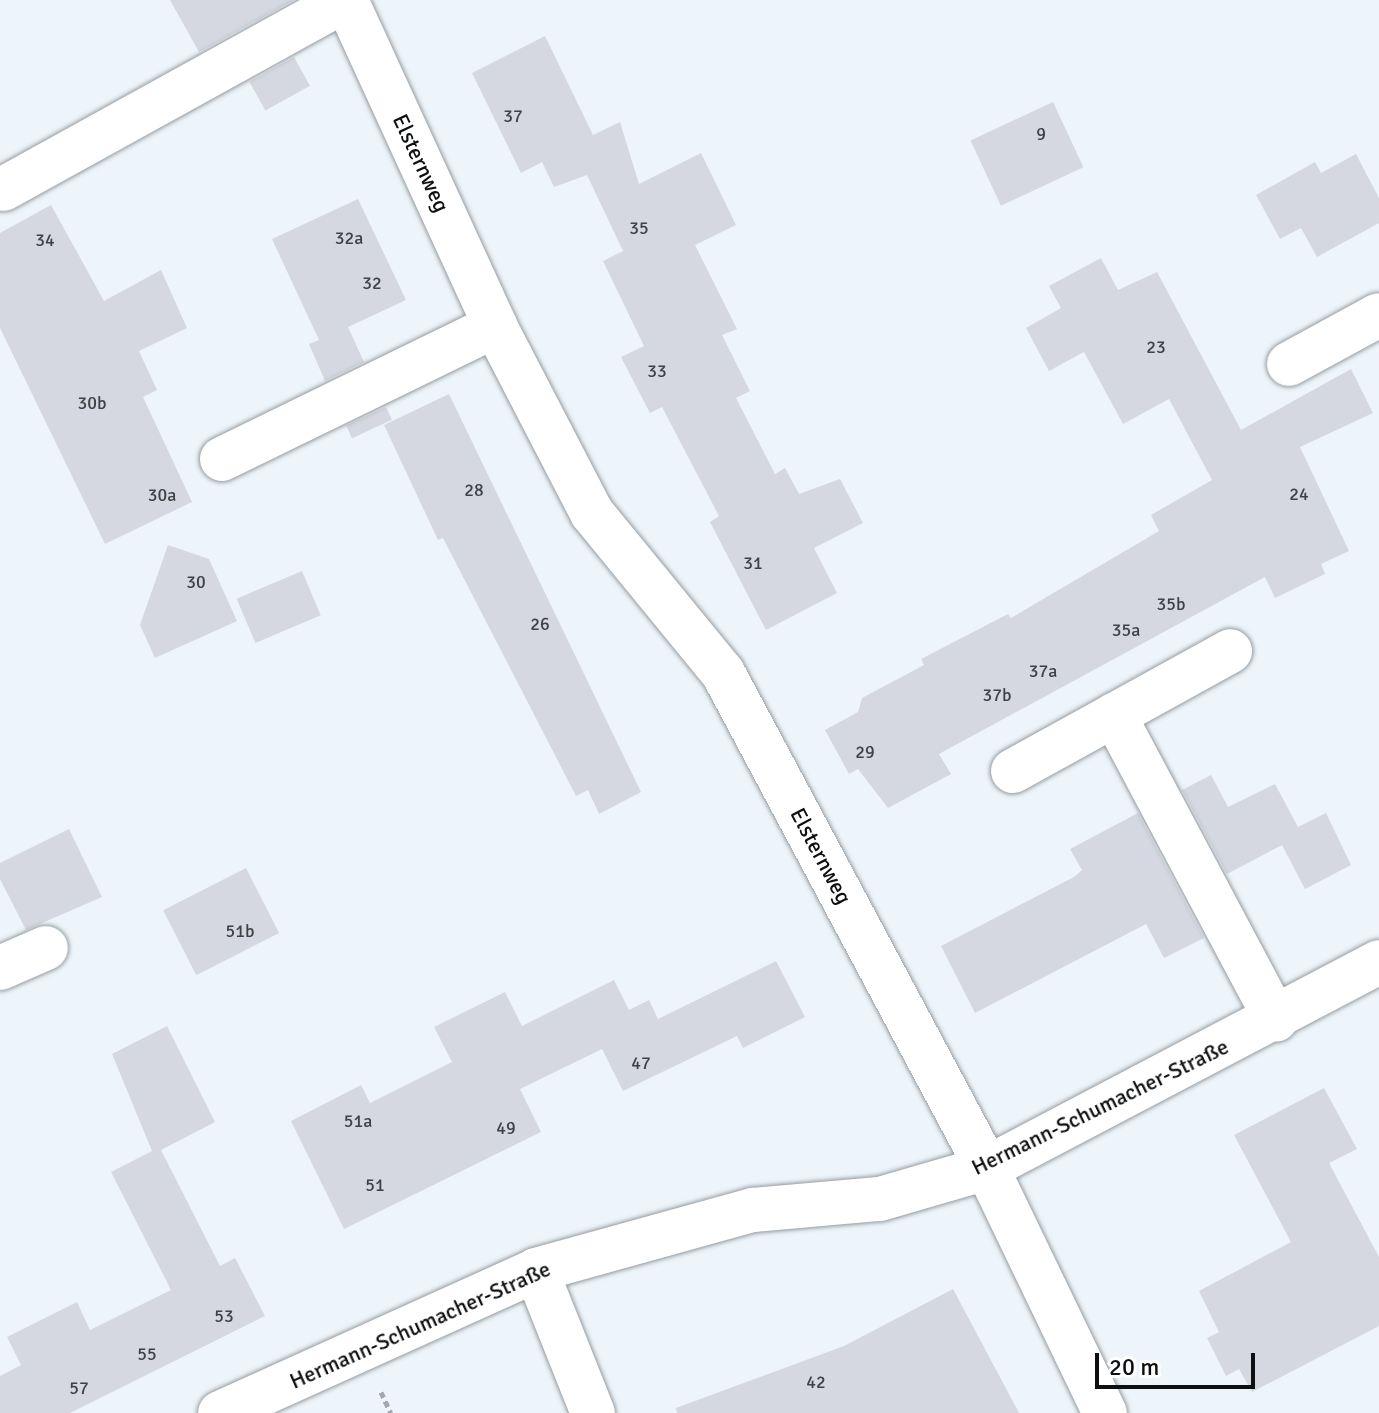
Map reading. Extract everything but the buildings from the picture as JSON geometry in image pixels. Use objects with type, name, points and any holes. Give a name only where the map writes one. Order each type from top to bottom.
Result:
[{"type":"street","points":[[3,189],[346,0]]},
{"type":"street","name":"Elsternweg","points":[[346,0],[495,326],[592,513],[723,673],[987,1168],[1105,1413]]},
{"type":"street","points":[[1289,364],[1379,315]]},
{"type":"street","points":[[222,459],[495,326]]},
{"type":"street","points":[[1013,771],[1230,651]]},
{"type":"street","points":[[1114,715],[1276,1020]]},
{"type":"street","points":[[0,968],[46,948]]},
{"type":"street","name":"Hermann-Schumacher-Straße","points":[[220,1413],[536,1270],[753,1210],[880,1199],[987,1168],[1276,1020],[1379,962]]},
{"type":"street","points":[[536,1270],[593,1413]]}]
